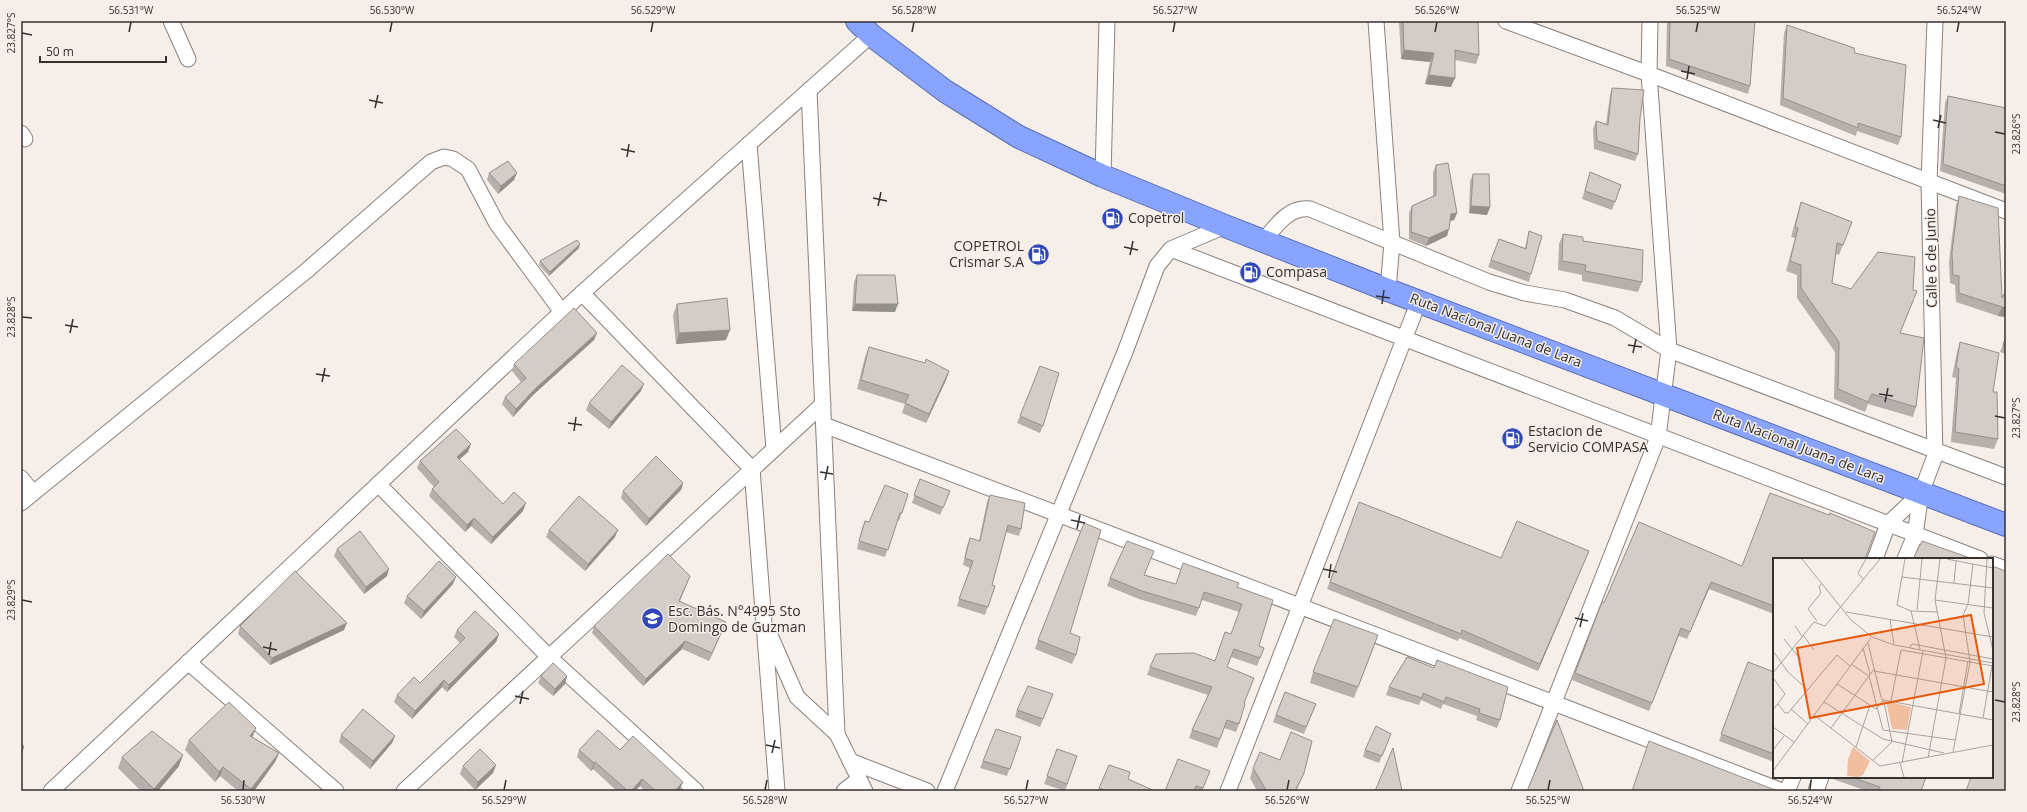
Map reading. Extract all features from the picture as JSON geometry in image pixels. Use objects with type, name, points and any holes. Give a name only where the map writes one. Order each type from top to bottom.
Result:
[{"type":"highway","name":"Ruta Nacional Juana de Lara","points":[[864,28],[945,91],[1019,137],[1103,176],[1388,290],[2006,525]]},
{"type":"street","points":[[171,21],[188,60]]},
{"type":"street","points":[[1103,176],[1106,21]]},
{"type":"street","points":[[1376,21],[1392,242],[1388,290]]},
{"type":"street","points":[[1506,21],[1649,74],[2006,211]]},
{"type":"street","points":[[1520,791],[1658,437],[1669,350],[1649,74],[1650,21]]},
{"type":"street","name":"Calle 6 de Junio","points":[[1905,558],[1915,534],[1921,493],[1935,449],[1929,182],[1935,21]]},
{"type":"street","points":[[53,790],[582,293],[809,90],[864,28]]},
{"type":"street","points":[[809,90],[837,734]]},
{"type":"street","points":[[749,144],[774,449]]},
{"type":"street","points":[[21,502],[305,272],[431,162],[444,158],[453,159],[468,169],[498,224],[562,312]]},
{"type":"street","points":[[1264,240],[1288,212],[1301,208],[1310,209],[1489,282],[1525,293],[1565,300],[1615,318],[1669,350],[2006,477]]},
{"type":"street","points":[[945,791],[1125,352],[1157,266],[1171,249],[1225,226]]},
{"type":"street","points":[[1171,249],[1658,437],[1977,558]]},
{"type":"street","points":[[582,293],[752,469],[777,791]]},
{"type":"street","points":[[1228,791],[1419,301]]},
{"type":"street","points":[[404,791],[823,404]]},
{"type":"street","points":[[824,426],[1782,791]]},
{"type":"street","points":[[21,478],[33,493]]},
{"type":"street","points":[[378,484],[550,657],[696,791]]},
{"type":"street","points":[[1874,558],[1888,524],[1921,493]]},
{"type":"street","points":[[1993,564],[2006,569]]},
{"type":"street","points":[[764,621],[797,697],[837,734],[862,785],[844,791]]},
{"type":"street","points":[[188,662],[336,791]]},
{"type":"street","points":[[850,761],[927,791]]},
{"type":"street","points":[[1787,791],[1792,778]]},
{"type":"street","points":[[1816,791],[1821,778]]},
{"type":"building","points":[[1403,21],[1478,21],[1479,55],[1455,50],[1455,78],[1429,75],[1434,53],[1404,50]]},
{"type":"building","points":[[1670,21],[1755,21],[1750,86],[1669,59]]},
{"type":"building","points":[[1787,25],[1854,48],[1855,53],[1906,65],[1901,137],[1858,123],[1858,128],[1783,98]]},
{"type":"building","points":[[1612,88],[1644,90],[1640,118],[1638,154],[1597,141],[1596,121],[1608,125]]},
{"type":"building","points":[[1948,96],[2006,108],[2006,186],[1943,164]]},
{"type":"building","points":[[508,161],[517,173],[501,186],[489,173]]},
{"type":"building","points":[[1448,163],[1457,213],[1451,214],[1449,229],[1429,238],[1411,232],[1412,206],[1436,195],[1436,165]]},
{"type":"building","points":[[1590,172],[1621,185],[1615,202],[1585,191]]},
{"type":"building","points":[[1473,174],[1489,174],[1490,207],[1471,206]]},
{"type":"building","points":[[1959,196],[1998,208],[2002,298],[2006,291],[2006,308],[1959,293],[1959,276],[1953,275],[1952,252]]},
{"type":"building","points":[[1801,202],[1852,222],[1843,245],[1837,243],[1832,283],[1851,289],[1878,252],[1915,257],[1913,290],[1917,291],[1900,333],[1924,338],[1916,407],[1872,394],[1868,402],[1838,389],[1839,342],[1801,288],[1801,265],[1790,261],[1798,228],[1795,227]]},
{"type":"building","points":[[1529,231],[1542,236],[1531,274],[1491,260],[1499,239],[1526,249]]},
{"type":"building","points":[[1563,234],[1583,237],[1583,241],[1643,250],[1642,282],[1585,271],[1586,265],[1562,261]]},
{"type":"building","points":[[577,240],[580,244],[550,272],[540,261]]},
{"type":"building","points":[[857,275],[895,275],[898,304],[855,304]]},
{"type":"building","points":[[727,298],[730,330],[679,333],[677,304]]},
{"type":"building","points":[[574,308],[597,333],[536,388],[516,409],[505,397],[526,378],[514,364]]},
{"type":"building","points":[[2006,337],[2006,346],[2003,345]]},
{"type":"building","points":[[1960,342],[1999,353],[1993,392],[1997,392],[1998,439],[1955,432],[1959,369],[1956,367]]},
{"type":"building","points":[[869,347],[925,363],[926,359],[949,371],[929,414],[905,403],[909,395],[861,380]]},
{"type":"building","points":[[622,365],[644,384],[611,422],[589,403]]},
{"type":"building","points":[[1040,366],[1059,373],[1043,426],[1020,416]]},
{"type":"building","points":[[456,429],[471,444],[457,457],[503,504],[514,492],[526,503],[493,537],[474,518],[467,525],[432,489],[439,482],[420,461]]},
{"type":"building","points":[[656,456],[683,483],[649,519],[623,491]]},
{"type":"building","points":[[920,479],[950,491],[943,508],[914,495]]},
{"type":"building","points":[[885,485],[908,494],[888,550],[859,541],[865,521],[869,522]]},
{"type":"building","points":[[1770,493],[1829,515],[1830,513],[1875,532],[1865,558],[1773,558],[1773,606],[1711,582],[1690,632],[1681,628],[1652,703],[1575,673],[1602,602],[1604,603],[1639,522],[1742,566]]},
{"type":"building","points":[[990,495],[1025,503],[1021,529],[1008,525],[992,585],[995,586],[988,607],[959,599],[973,561],[965,558],[970,538],[980,541]]},
{"type":"building","points":[[579,496],[618,530],[588,564],[549,530]]},
{"type":"building","points":[[1359,502],[1501,558],[1517,521],[1589,551],[1540,664],[1462,630],[1461,634],[1330,582]]},
{"type":"building","points":[[1084,523],[1101,530],[1070,633],[1080,637],[1076,655],[1038,640]]},
{"type":"building","points":[[360,531],[389,569],[366,587],[337,549]]},
{"type":"building","points":[[1127,541],[1154,551],[1144,575],[1176,584],[1183,563],[1239,583],[1237,587],[1273,600],[1259,646],[1264,648],[1260,658],[1234,649],[1227,667],[1254,678],[1244,703],[1245,704],[1239,724],[1227,720],[1220,739],[1192,730],[1212,687],[1150,667],[1156,654],[1194,653],[1215,661],[1225,632],[1231,634],[1242,604],[1204,592],[1199,608],[1142,591],[1110,578]]},
{"type":"building","points":[[1922,541],[1970,558],[1914,558]]},
{"type":"building","name":"Esc. Bás. N°4995 Sto Domingo de Guzman","points":[[668,554],[690,576],[679,601],[726,622],[712,653],[685,641],[646,679],[594,626]]},
{"type":"building","points":[[439,561],[456,577],[424,611],[407,596]]},
{"type":"building","points":[[1993,566],[2006,571],[2006,791],[1966,791],[1971,778],[1993,778]]},
{"type":"building","points":[[295,571],[347,623],[272,658],[240,626]]},
{"type":"building","points":[[475,611],[499,634],[449,685],[444,680],[415,711],[397,695],[414,677],[420,683],[465,638],[457,630]]},
{"type":"building","points":[[1334,619],[1378,635],[1358,687],[1313,672]]},
{"type":"building","points":[[1407,657],[1434,668],[1437,660],[1508,687],[1500,720],[1479,713],[1480,709],[1446,697],[1444,702],[1423,693],[1422,698],[1389,687]]},
{"type":"building","points":[[1748,662],[1773,672],[1773,754],[1721,734]]},
{"type":"building","points":[[553,663],[567,676],[555,689],[541,676]]},
{"type":"building","points":[[1028,686],[1053,694],[1043,719],[1017,710]]},
{"type":"building","points":[[1285,692],[1316,704],[1306,727],[1276,715]]},
{"type":"building","points":[[229,702],[256,728],[250,736],[279,753],[251,789],[223,767],[219,772],[189,740]]},
{"type":"building","points":[[363,709],[395,736],[373,761],[341,735]]},
{"type":"building","points":[[1557,720],[1584,791],[1527,791]]},
{"type":"building","points":[[1376,726],[1391,734],[1382,756],[1365,750]]},
{"type":"building","points":[[996,729],[1021,737],[1010,769],[983,761]]},
{"type":"building","points":[[598,730],[620,750],[633,736],[683,782],[675,791],[656,791],[642,779],[631,791],[628,791],[579,750]]},
{"type":"building","points":[[152,731],[183,755],[154,789],[122,757]]},
{"type":"building","points":[[1291,732],[1312,741],[1304,773],[1295,791],[1266,790],[1253,768],[1260,752],[1280,760]]},
{"type":"building","points":[[1649,741],[1775,790],[1775,791],[1632,791]]},
{"type":"building","points":[[21,743],[24,747],[21,750]]},
{"type":"building","points":[[1393,748],[1402,791],[1375,791]]},
{"type":"building","points":[[480,749],[496,765],[478,782],[463,766]]},
{"type":"building","points":[[1057,749],[1077,756],[1067,784],[1047,776]]},
{"type":"building","points":[[1178,759],[1210,771],[1203,788],[1196,786],[1194,791],[1165,791]]},
{"type":"building","points":[[1109,765],[1130,772],[1128,779],[1155,791],[1107,791],[1099,788]]},
{"type":"building","points":[[1854,778],[1926,778],[1921,791],[1884,791],[1879,789],[1880,787]]},
{"type":"place","name":"Copetrol","points":[[1112,218]]},
{"type":"place","name":"COPETROL Crismar S.A","points":[[1039,254]]},
{"type":"place","name":"Compasa","points":[[1251,272]]},
{"type":"place","name":"Estacion de Servicio COMPASA","points":[[1512,439]]},
{"type":"place","name":"Esc. Bás. N°4995 Sto Domingo de Guzman","points":[[653,619]]}]
